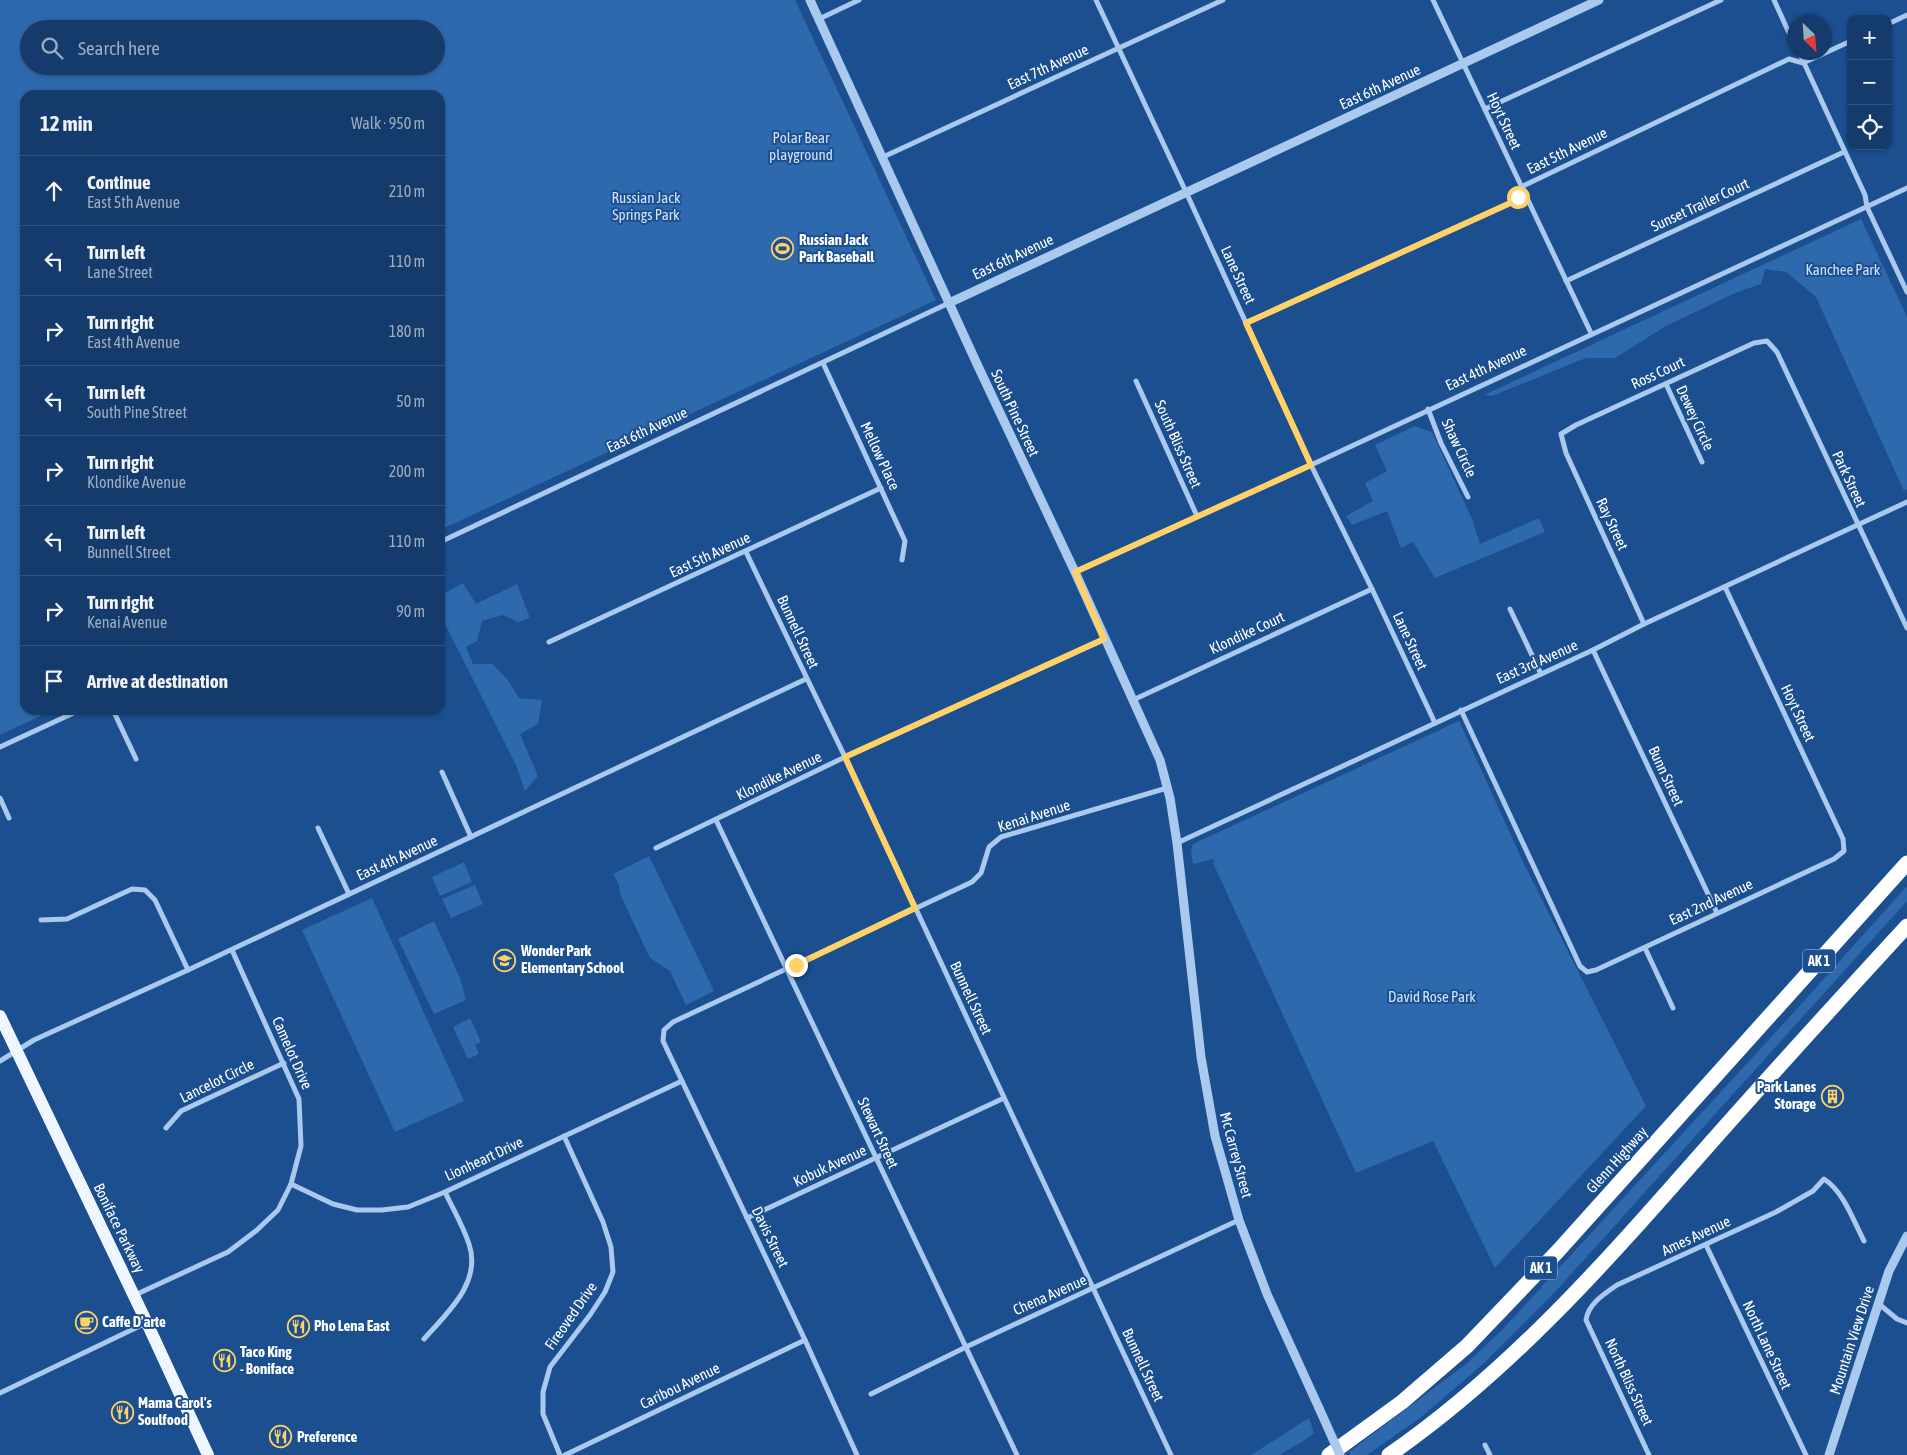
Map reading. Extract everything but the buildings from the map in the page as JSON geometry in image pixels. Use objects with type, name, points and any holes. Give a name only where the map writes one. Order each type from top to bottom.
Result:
[{"type":"highway","name":"Glenn Highway","points":[[1329,1455],[1402,1402],[1467,1346],[1558,1251],[1907,863]]},
{"type":"highway","name":"AK 1","points":[[1389,1455],[1414,1438],[1494,1372],[1594,1274],[1907,926]]},
{"type":"main road","name":"Boniface Parkway","points":[[0,1016],[208,1455]]},
{"type":"street","name":"South Pine Street","points":[[810,0],[1075,572],[1104,639],[1134,700],[1160,760],[1168,788],[1177,843]]},
{"type":"street","points":[[819,19],[859,0]]},
{"type":"street","name":"Lane Street","points":[[1096,0],[1311,465],[1435,723]]},
{"type":"street","name":"East 7th Avenue","points":[[883,158],[1223,0]]},
{"type":"street","name":"Hoyt Street","points":[[1433,0],[1591,333]]},
{"type":"street","name":"East 6th Avenue","points":[[445,540],[949,302],[1599,0]]},
{"type":"street","points":[[1485,109],[1721,0]]},
{"type":"street","points":[[1774,0],[1787,29]]},
{"type":"street","points":[[1892,22],[1907,15]]},
{"type":"street","name":"East 5th Avenue","points":[[1246,323],[1517,200],[1522,187],[1789,59],[1804,63],[1847,43]]},
{"type":"street","points":[[1803,60],[1907,292]]},
{"type":"street","name":"Sunset Trailer Court","points":[[1566,281],[1844,152]]},
{"type":"street","name":"East 4th Avenue","points":[[1075,572],[1311,465],[1591,333],[1907,188]]},
{"type":"street","name":"Ross Court","points":[[1561,434],[1576,425],[1754,343],[1767,341]]},
{"type":"street","name":"Park Street","points":[[1767,341],[1777,352],[1907,628]]},
{"type":"street","name":"Mellow Place","points":[[823,363],[906,540],[902,560]]},
{"type":"street","name":"South Bliss Street","points":[[1136,381],[1197,516]]},
{"type":"street","name":"Dewey Circle","points":[[1666,384],[1702,462]]},
{"type":"street","name":"Shaw Circle","points":[[1428,409],[1441,443],[1468,497]]},
{"type":"street","name":"Ray Street","points":[[1561,434],[1566,453],[1644,624]]},
{"type":"street","name":"East 5th Avenue","points":[[549,642],[881,488]]},
{"type":"street","name":"East 3rd Avenue","points":[[1177,843],[1907,502]]},
{"type":"street","name":"Bunnell Street","points":[[746,552],[845,757],[1171,1455]]},
{"type":"street","name":"Hoyt Street","points":[[1725,587],[1843,839],[1844,850]]},
{"type":"street","name":"Klondike Court","points":[[1134,700],[1372,589]]},
{"type":"street","points":[[1510,609],[1541,674]]},
{"type":"street","name":"Klondike Avenue","points":[[656,848],[845,757],[1104,639]]},
{"type":"street","name":"Bunn Street","points":[[1593,650],[1716,913]]},
{"type":"street","name":"East 4th Avenue","points":[[0,1061],[34,1040],[232,950],[806,679]]},
{"type":"street","name":"East 2nd Avenue","points":[[1461,710],[1580,966],[1587,972],[1596,970],[1645,948],[1834,859],[1844,850]]},
{"type":"street","points":[[0,747],[69,715]]},
{"type":"street","points":[[115,715],[136,759]]},
{"type":"street","points":[[442,772],[471,837]]},
{"type":"street","name":"Kenai Avenue","points":[[664,1030],[674,1022],[972,882],[981,873],[989,847],[1001,837],[1168,788]]},
{"type":"street","points":[[0,798],[9,818]]},
{"type":"street","name":"Stewart Street","points":[[716,820],[1017,1455]]},
{"type":"street","points":[[318,828],[349,894]]},
{"type":"street","name":"Mc Carrey Street","points":[[1177,843],[1201,1057],[1215,1136],[1239,1220],[1267,1294],[1340,1455]]},
{"type":"street","points":[[41,920],[67,919],[132,889],[145,890],[155,900],[188,970]]},
{"type":"street","points":[[1645,948],[1673,1008]]},
{"type":"street","name":"Camelot Drive","points":[[133,1296],[228,1252],[258,1230],[278,1210],[291,1184],[301,1146],[299,1099],[232,950]]},
{"type":"street","name":"Davis Street","points":[[664,1030],[663,1040],[806,1340],[858,1455]]},
{"type":"street","name":"Lancelot Circle","points":[[166,1128],[181,1111],[284,1063]]},
{"type":"street","name":"Lionheart Drive","points":[[291,1184],[333,1204],[357,1210],[408,1207],[445,1192],[682,1081]]},
{"type":"street","name":"Kobuk Avenue","points":[[747,1218],[1004,1098]]},
{"type":"street","name":"Fireoved Drive","points":[[560,1455],[543,1414],[543,1392],[550,1367],[590,1315],[605,1292],[613,1272],[611,1247],[603,1222],[564,1136]]},
{"type":"street","name":"Ames Avenue","points":[[1586,1320],[1591,1308],[1617,1285],[1706,1245],[1803,1197],[1813,1191],[1824,1179],[1833,1185],[1840,1195],[1864,1241]]},
{"type":"street","points":[[424,1340],[458,1299],[467,1285],[472,1267],[470,1245],[445,1192]]},
{"type":"street","name":"Chena Avenue","points":[[871,1394],[966,1347],[1239,1220]]},
{"type":"street","name":"Mountain View Drive","points":[[1829,1455],[1889,1271],[1907,1236]]},
{"type":"street","name":"North Lane Street","points":[[1706,1245],[1806,1455]]},
{"type":"street","points":[[1878,1304],[1897,1319],[1907,1323]]},
{"type":"street","name":"North Bliss Street","points":[[1586,1320],[1649,1455]]},
{"type":"street","points":[[0,1393],[147,1323]]},
{"type":"street","name":"Caribou Avenue","points":[[565,1455],[806,1340]]},
{"type":"street","points":[[1485,1445],[1490,1455]]},
{"type":"green space","name":"Russian Jack Springs Park","points":[[0,0],[795,0],[936,300],[445,528],[445,90],[20,90],[20,715],[42,715],[0,735]]},
{"type":"green space","name":"Kanchee Park","points":[[1861,219],[1907,317],[1907,489],[1904,491],[1816,297],[1786,272],[1765,269],[1761,284],[1735,293],[1666,326],[1615,358],[1586,358],[1492,396],[1484,395]]},
{"type":"green space","points":[[1415,426],[1432,432],[1472,519],[1480,544],[1539,518],[1545,532],[1435,578],[1413,542],[1401,548],[1387,511],[1352,525],[1346,516],[1373,501],[1365,483],[1387,471],[1375,445]]},
{"type":"green space","points":[[463,583],[476,604],[517,584],[530,618],[518,622],[503,615],[482,621],[477,641],[466,647],[473,664],[493,664],[507,679],[519,698],[542,700],[538,724],[520,734],[538,776],[525,791],[516,765],[445,624],[445,593]]},
{"type":"green space","name":"David Rose Park","points":[[1459,721],[1524,864],[1646,1106],[1495,1268],[1433,1141],[1356,1173],[1213,863],[1215,862],[1213,859],[1193,864],[1191,850],[1193,844]]},
{"type":"green space","points":[[649,856],[714,991],[686,1005],[670,971],[650,958],[620,894],[619,885],[613,874]]},
{"type":"green space","points":[[464,862],[472,882],[440,896],[432,877]]},
{"type":"green space","points":[[475,885],[483,904],[451,918],[442,899]]},
{"type":"green space","points":[[1907,886],[1907,901],[1555,1292],[1484,1363],[1420,1418],[1367,1455],[1351,1455],[1349,1452],[1466,1364],[1502,1330],[1785,1022]]},
{"type":"green space","points":[[372,898],[464,1101],[395,1132],[302,930]]},
{"type":"green space","points":[[434,921],[460,978],[466,1000],[434,1014],[398,939]]},
{"type":"green space","points":[[470,1018],[481,1042],[475,1045],[479,1054],[468,1059],[453,1027]]},
{"type":"green space","points":[[1309,1418],[1314,1433],[1302,1442],[1279,1455],[1251,1455]]},
{"type":"place","name":"Russian Jack Park Baseball","points":[[783,249]]},
{"type":"place","name":"Wonder Park Elementary School","points":[[505,960]]},
{"type":"place","name":"Park Lanes Storage","points":[[1832,1096]]},
{"type":"place","name":"Caffe D'arte","points":[[86,1322]]},
{"type":"place","name":"Pho Lena East","points":[[298,1326]]},
{"type":"place","name":"Taco King - Boniface","points":[[224,1361]]},
{"type":"place","name":"Mama Carol's Soulfood","points":[[122,1412]]},
{"type":"place","name":"Preference","points":[[281,1437]]},
{"type":"route","points":[[796,965],[915,908],[845,757],[1104,639],[1075,572],[1311,465],[1246,323],[1517,200],[1518,197]]},
{"type":"park label","name":"Polar Bear playground","points":[[801,146]]}]
